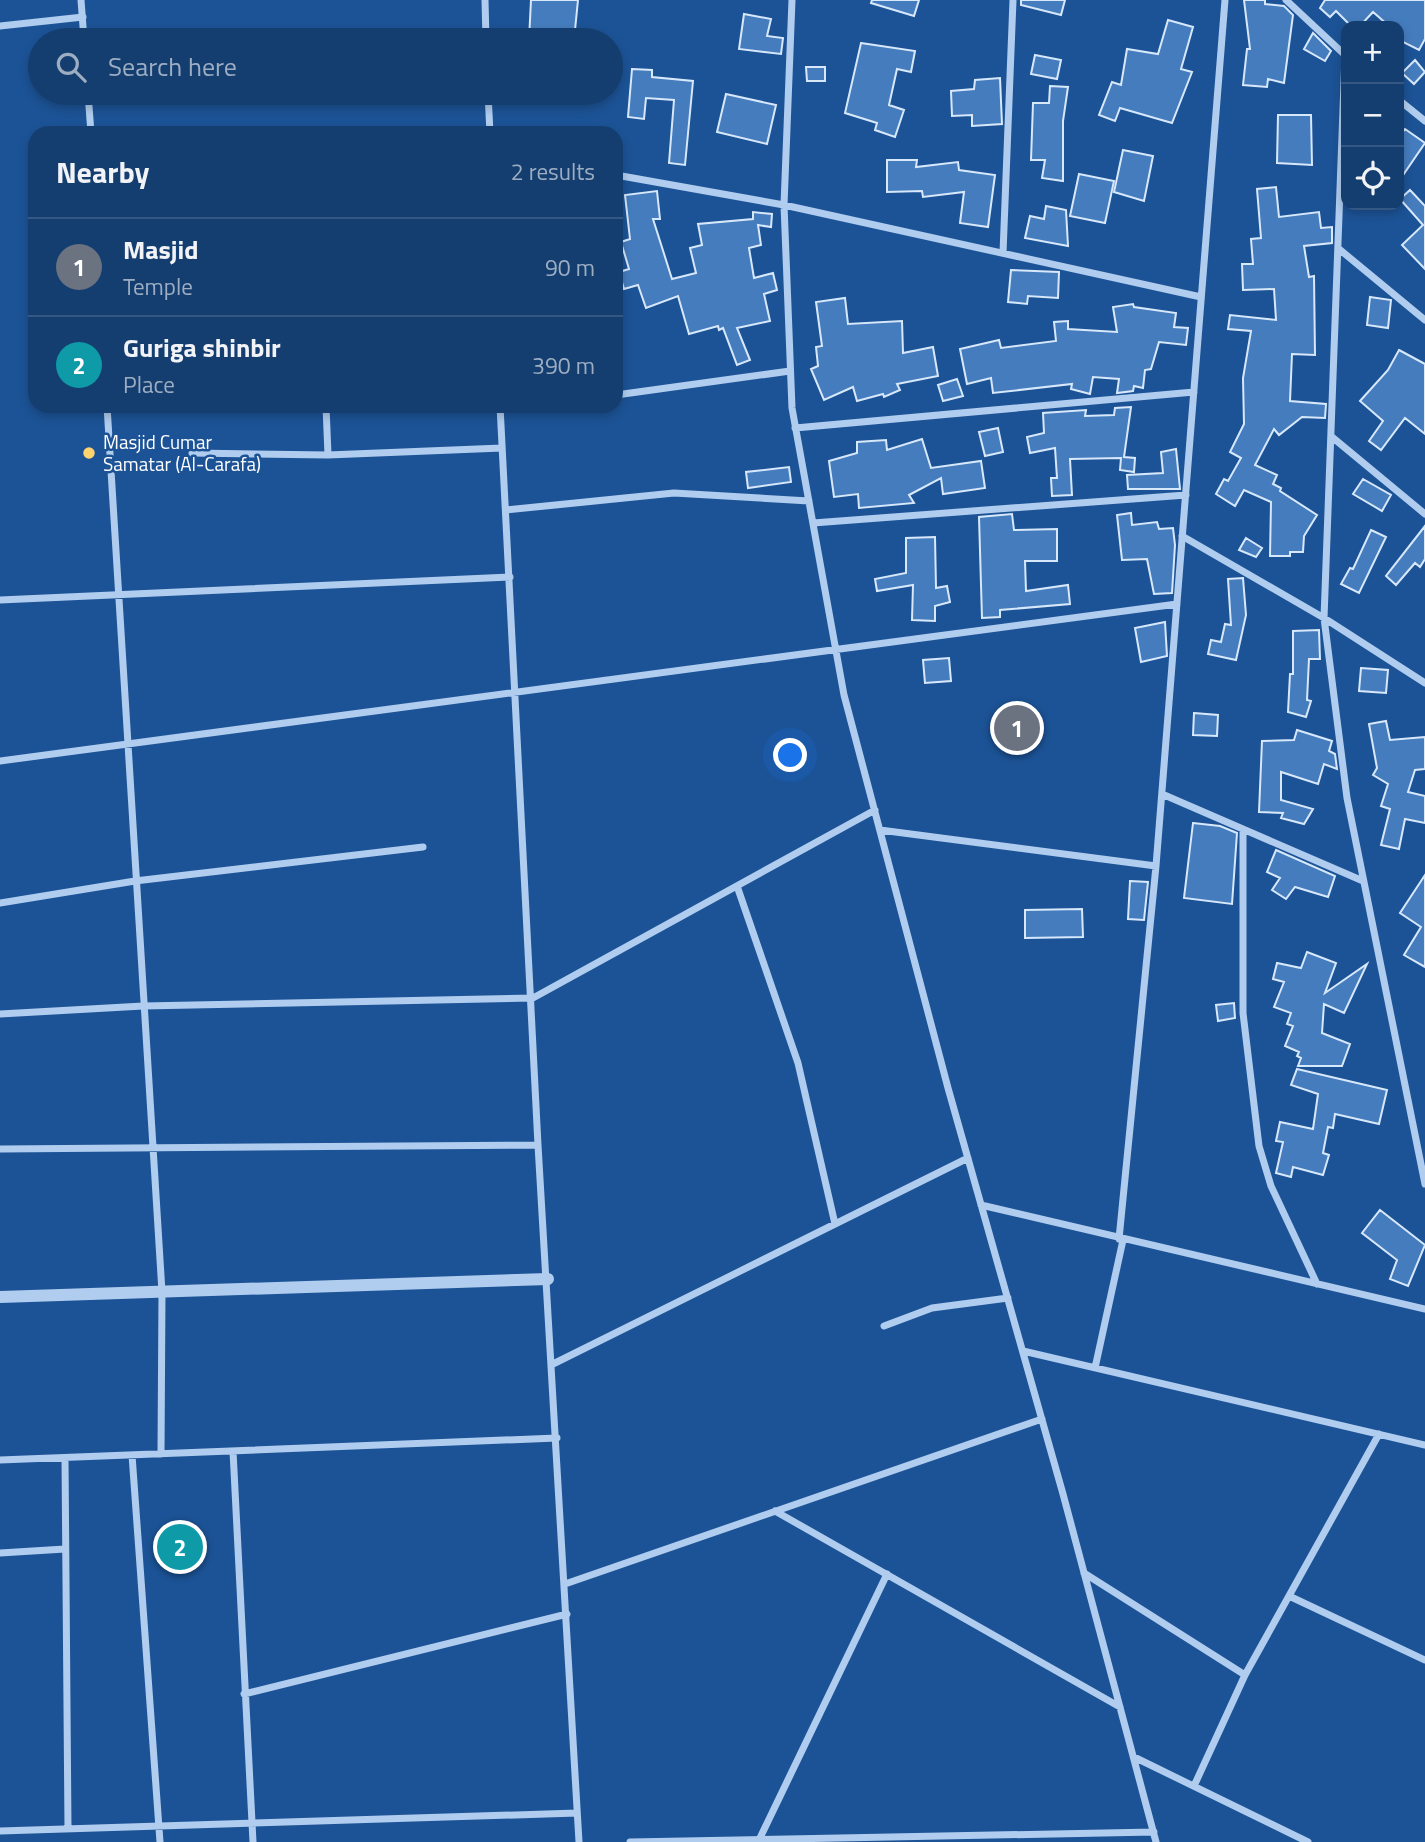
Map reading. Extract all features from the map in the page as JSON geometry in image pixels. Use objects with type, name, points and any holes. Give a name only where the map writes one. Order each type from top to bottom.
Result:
[{"type":"street","points":[[81,0],[83,28]]},
{"type":"street","points":[[485,0],[486,28]]},
{"type":"street","points":[[792,0],[784,205],[790,371],[795,428],[844,695],[1156,1842]]},
{"type":"street","points":[[1003,253],[1013,0]]},
{"type":"street","points":[[1095,1368],[1121,1239],[1156,866],[1222,0]]},
{"type":"street","points":[[1286,0],[1341,50]]},
{"type":"street","points":[[0,26],[83,17]]},
{"type":"street","points":[[1345,84],[1324,618],[1347,798],[1425,1184]]},
{"type":"street","points":[[1404,104],[1425,121]]},
{"type":"street","points":[[89,105],[90,126]]},
{"type":"street","points":[[489,105],[490,126]]},
{"type":"street","points":[[623,176],[784,205],[1201,297]]},
{"type":"street","points":[[1339,249],[1425,320]]},
{"type":"street","points":[[623,394],[790,371]]},
{"type":"street","points":[[795,428],[1194,392]]},
{"type":"street","points":[[107,413],[162,1292],[161,1454]]},
{"type":"street","points":[[326,413],[328,455]]},
{"type":"street","points":[[501,413],[533,998],[538,1145],[548,1279],[579,1842]]},
{"type":"street","points":[[1332,437],[1425,514]]},
{"type":"street","points":[[192,453],[328,455],[502,448]]},
{"type":"street","points":[[506,510],[674,493],[809,500]]},
{"type":"street","points":[[813,523],[1186,495]]},
{"type":"street","points":[[1182,537],[1324,618],[1425,683]]},
{"type":"street","points":[[0,600],[510,577]]},
{"type":"street","points":[[0,761],[516,690],[1177,604]]},
{"type":"street","points":[[1162,794],[1363,880]]},
{"type":"street","points":[[0,1014],[143,1006],[533,998],[875,810]]},
{"type":"street","points":[[1243,829],[1243,1013],[1259,1146],[1270,1186],[1317,1284]]},
{"type":"street","points":[[880,830],[1156,866]]},
{"type":"street","points":[[0,903],[135,881],[422,847]]},
{"type":"street","points":[[737,886],[798,1063],[835,1224]]},
{"type":"street","points":[[0,1149],[538,1145]]},
{"type":"street","points":[[553,1364],[968,1158]]},
{"type":"street","points":[[981,1205],[1425,1309]]},
{"type":"street","points":[[0,1297],[548,1279]]},
{"type":"street","points":[[884,1326],[932,1308],[1008,1298]]},
{"type":"street","points":[[1023,1351],[1425,1445]]},
{"type":"street","points":[[565,1584],[1042,1419]]},
{"type":"street","points":[[1194,1786],[1245,1675],[1379,1434]]},
{"type":"street","points":[[0,1461],[557,1438]]},
{"type":"street","points":[[233,1451],[253,1842]]},
{"type":"street","points":[[132,1455],[160,1842]]},
{"type":"street","points":[[65,1458],[68,1829]]},
{"type":"street","points":[[775,1511],[1120,1707]]},
{"type":"street","points":[[0,1553],[65,1549]]},
{"type":"street","points":[[1084,1573],[1245,1675]]},
{"type":"street","points":[[759,1840],[887,1574]]},
{"type":"street","points":[[1289,1596],[1425,1660]]},
{"type":"street","points":[[244,1694],[566,1614]]},
{"type":"street","points":[[1134,1757],[1308,1842]]},
{"type":"street","points":[[0,1831],[578,1813]]},
{"type":"street","points":[[630,1842],[1030,1838],[1154,1832]]},
{"type":"building","points":[[531,0],[578,0],[575,28],[530,28]]},
{"type":"building","points":[[872,0],[919,0],[914,16],[871,3]]},
{"type":"building","points":[[1021,0],[1065,0],[1061,15],[1021,5]]},
{"type":"building","points":[[1244,0],[1265,0],[1265,4],[1284,6],[1293,15],[1284,83],[1268,79],[1267,87],[1243,85],[1247,49],[1250,49]]},
{"type":"building","points":[[1325,0],[1425,0],[1425,39],[1419,50],[1404,42],[1404,21],[1383,21],[1373,12],[1365,21],[1346,21],[1336,11],[1330,17],[1320,8]]},
{"type":"building","points":[[744,14],[771,19],[767,36],[783,38],[781,54],[739,49]]},
{"type":"building","points":[[1168,20],[1193,27],[1181,69],[1192,72],[1172,123],[1120,108],[1115,121],[1099,115],[1112,82],[1121,85],[1127,49],[1158,54]]},
{"type":"building","points":[[1313,33],[1331,51],[1325,61],[1304,49]]},
{"type":"building","points":[[861,43],[915,51],[911,72],[897,69],[889,105],[904,110],[895,137],[875,130],[877,123],[845,113]]},
{"type":"building","points":[[1035,55],[1061,60],[1057,79],[1031,74]]},
{"type":"building","points":[[1415,60],[1425,72],[1414,84],[1404,75],[1404,71]]},
{"type":"building","points":[[806,67],[825,67],[825,81],[807,81]]},
{"type":"building","points":[[632,69],[652,70],[652,77],[693,81],[685,165],[669,163],[674,100],[646,98],[644,119],[628,117]]},
{"type":"building","points":[[1000,78],[1002,124],[972,126],[972,115],[952,116],[951,91],[974,89],[975,80]]},
{"type":"building","points":[[1050,86],[1068,87],[1063,121],[1063,181],[1042,178],[1045,160],[1031,160],[1033,103],[1049,103]]},
{"type":"building","points":[[726,94],[776,105],[767,144],[717,132]]},
{"type":"building","points":[[1278,115],[1311,115],[1312,165],[1277,163]]},
{"type":"building","points":[[1404,130],[1425,143],[1404,174],[1404,147]]},
{"type":"building","points":[[1123,150],[1153,156],[1144,201],[1114,192]]},
{"type":"building","points":[[887,160],[917,160],[916,167],[958,162],[959,170],[995,175],[988,227],[960,223],[964,192],[923,197],[922,191],[887,192]]},
{"type":"building","points":[[1079,174],[1114,181],[1105,223],[1070,216]]},
{"type":"building","points":[[1276,187],[1279,217],[1319,212],[1321,228],[1332,227],[1332,243],[1304,246],[1309,277],[1314,276],[1315,355],[1292,354],[1290,401],[1326,404],[1325,418],[1302,417],[1279,435],[1274,429],[1255,465],[1277,475],[1273,484],[1281,488],[1280,491],[1317,515],[1304,536],[1303,552],[1290,552],[1290,556],[1270,556],[1271,502],[1244,490],[1235,506],[1216,494],[1224,479],[1228,481],[1241,458],[1230,452],[1244,424],[1243,378],[1251,331],[1228,329],[1230,315],[1276,320],[1274,289],[1243,290],[1242,264],[1253,264],[1251,239],[1261,238],[1257,189]]},
{"type":"building","points":[[1410,190],[1425,206],[1425,269],[1402,245],[1423,225],[1404,204],[1404,195]]},
{"type":"building","points":[[657,191],[660,219],[653,219],[672,279],[696,273],[690,248],[702,245],[698,224],[753,219],[753,212],[772,214],[771,227],[758,225],[761,245],[749,248],[754,278],[773,273],[777,290],[764,294],[770,321],[737,328],[750,360],[737,365],[723,328],[719,330],[718,326],[689,334],[678,296],[646,308],[638,285],[624,289],[623,271],[629,269],[623,241],[630,239],[625,195]]},
{"type":"building","points":[[1046,206],[1066,210],[1068,246],[1025,238],[1030,216],[1044,219]]},
{"type":"building","points":[[1011,270],[1059,272],[1058,298],[1028,296],[1027,304],[1008,302]]},
{"type":"building","points":[[1370,297],[1391,300],[1388,328],[1367,325]]},
{"type":"building","points":[[845,298],[848,324],[902,321],[903,353],[933,347],[938,376],[897,384],[900,390],[884,397],[883,394],[857,401],[853,387],[824,400],[811,369],[818,366],[816,347],[822,346],[816,302]]},
{"type":"building","points":[[1133,304],[1134,307],[1176,313],[1174,327],[1188,328],[1186,345],[1159,342],[1151,369],[1145,370],[1143,388],[1134,386],[1133,391],[1117,393],[1119,379],[1093,377],[1090,394],[1071,389],[1072,384],[993,393],[991,378],[967,384],[960,349],[999,340],[1001,348],[1056,341],[1054,322],[1068,321],[1068,329],[1117,332],[1113,307]]},
{"type":"building","points":[[1399,350],[1425,364],[1425,434],[1405,418],[1381,450],[1369,441],[1383,421],[1360,401],[1388,370]]},
{"type":"building","points":[[957,379],[963,396],[943,401],[938,385]]},
{"type":"building","points":[[1131,407],[1124,457],[1135,458],[1134,472],[1120,470],[1121,458],[1070,459],[1072,495],[1052,496],[1051,478],[1057,478],[1055,448],[1030,453],[1027,437],[1044,433],[1043,413],[1086,410],[1085,416],[1114,415],[1115,408]]},
{"type":"building","points":[[998,428],[1003,452],[985,456],[979,432]]},
{"type":"building","points":[[922,439],[931,468],[981,461],[985,488],[943,494],[941,478],[909,495],[914,503],[859,508],[858,494],[834,497],[829,461],[857,453],[857,442],[886,440],[887,450]]},
{"type":"building","points":[[1176,449],[1180,489],[1128,489],[1127,475],[1163,473],[1161,452]]},
{"type":"building","points":[[789,467],[791,482],[748,488],[746,472]]},
{"type":"building","points":[[1363,479],[1391,495],[1382,511],[1353,494]]},
{"type":"building","points":[[1131,513],[1132,525],[1157,522],[1159,529],[1173,528],[1175,545],[1172,593],[1154,594],[1147,559],[1122,560],[1117,515]]},
{"type":"building","points":[[1012,514],[1014,530],[1057,529],[1057,561],[1025,561],[1026,591],[1068,585],[1070,604],[1000,610],[1000,617],[982,618],[979,517]]},
{"type":"building","points":[[1425,526],[1425,559],[1420,567],[1415,563],[1396,585],[1386,576]]},
{"type":"building","points":[[1371,530],[1386,537],[1359,593],[1341,584],[1350,568],[1353,569]]},
{"type":"building","points":[[935,537],[936,588],[947,586],[950,602],[935,606],[935,621],[912,620],[913,585],[877,591],[875,579],[906,573],[906,538]]},
{"type":"building","points":[[1246,538],[1262,548],[1256,557],[1239,550]]},
{"type":"building","points":[[1243,578],[1246,615],[1236,660],[1208,654],[1211,640],[1221,642],[1225,624],[1231,625],[1228,579]]},
{"type":"building","points":[[1165,622],[1167,656],[1141,662],[1135,628]]},
{"type":"building","points":[[1319,630],[1320,659],[1309,659],[1307,700],[1311,701],[1306,717],[1288,712],[1290,674],[1293,674],[1293,631]]},
{"type":"building","points":[[949,658],[951,681],[925,683],[923,660]]},
{"type":"building","points":[[1361,668],[1388,670],[1386,693],[1359,691]]},
{"type":"building","points":[[1194,713],[1218,715],[1217,736],[1193,735]]},
{"type":"building","points":[[1386,721],[1390,740],[1425,737],[1425,769],[1415,770],[1408,792],[1425,796],[1425,823],[1405,819],[1399,849],[1381,845],[1390,809],[1381,806],[1388,784],[1373,775],[1377,768],[1369,724]]},
{"type":"building","points":[[1297,730],[1332,741],[1329,751],[1335,754],[1337,769],[1324,764],[1318,784],[1281,772],[1281,800],[1313,809],[1304,824],[1281,818],[1283,813],[1259,812],[1262,741],[1294,740]]},
{"type":"building","points":[[1193,823],[1220,826],[1237,833],[1232,904],[1184,898]]},
{"type":"building","points":[[1276,850],[1335,876],[1328,897],[1295,887],[1286,899],[1272,890],[1280,878],[1267,872]]},
{"type":"building","points":[[1425,875],[1425,967],[1404,955],[1421,927],[1400,913]]},
{"type":"building","points":[[1130,881],[1148,882],[1144,920],[1128,919]]},
{"type":"building","points":[[1082,909],[1083,937],[1025,938],[1025,910]]},
{"type":"building","points":[[1307,952],[1336,963],[1325,993],[1367,964],[1344,1013],[1324,1004],[1322,1033],[1350,1044],[1342,1066],[1298,1066],[1301,1058],[1297,1056],[1299,1052],[1285,1046],[1293,1026],[1287,1024],[1291,1013],[1274,1007],[1284,982],[1273,979],[1277,963],[1301,968]]},
{"type":"building","points":[[1234,1003],[1235,1018],[1218,1021],[1216,1005]]},
{"type":"building","points":[[1297,1069],[1387,1090],[1379,1124],[1335,1114],[1333,1128],[1328,1127],[1323,1153],[1329,1155],[1323,1175],[1293,1167],[1291,1177],[1276,1173],[1283,1142],[1276,1141],[1280,1122],[1313,1129],[1318,1094],[1291,1085]]},
{"type":"building","points":[[1380,1210],[1425,1245],[1408,1286],[1390,1279],[1397,1260],[1362,1233]]},
{"type":"place","name":"Masjid Cumar Samatar (Al-Carafa)","points":[[89,453]]},
{"type":"place","name":"Masjid","points":[[1017,728]]},
{"type":"place","name":"Guriga shinbir","points":[[180,1547]]}]
